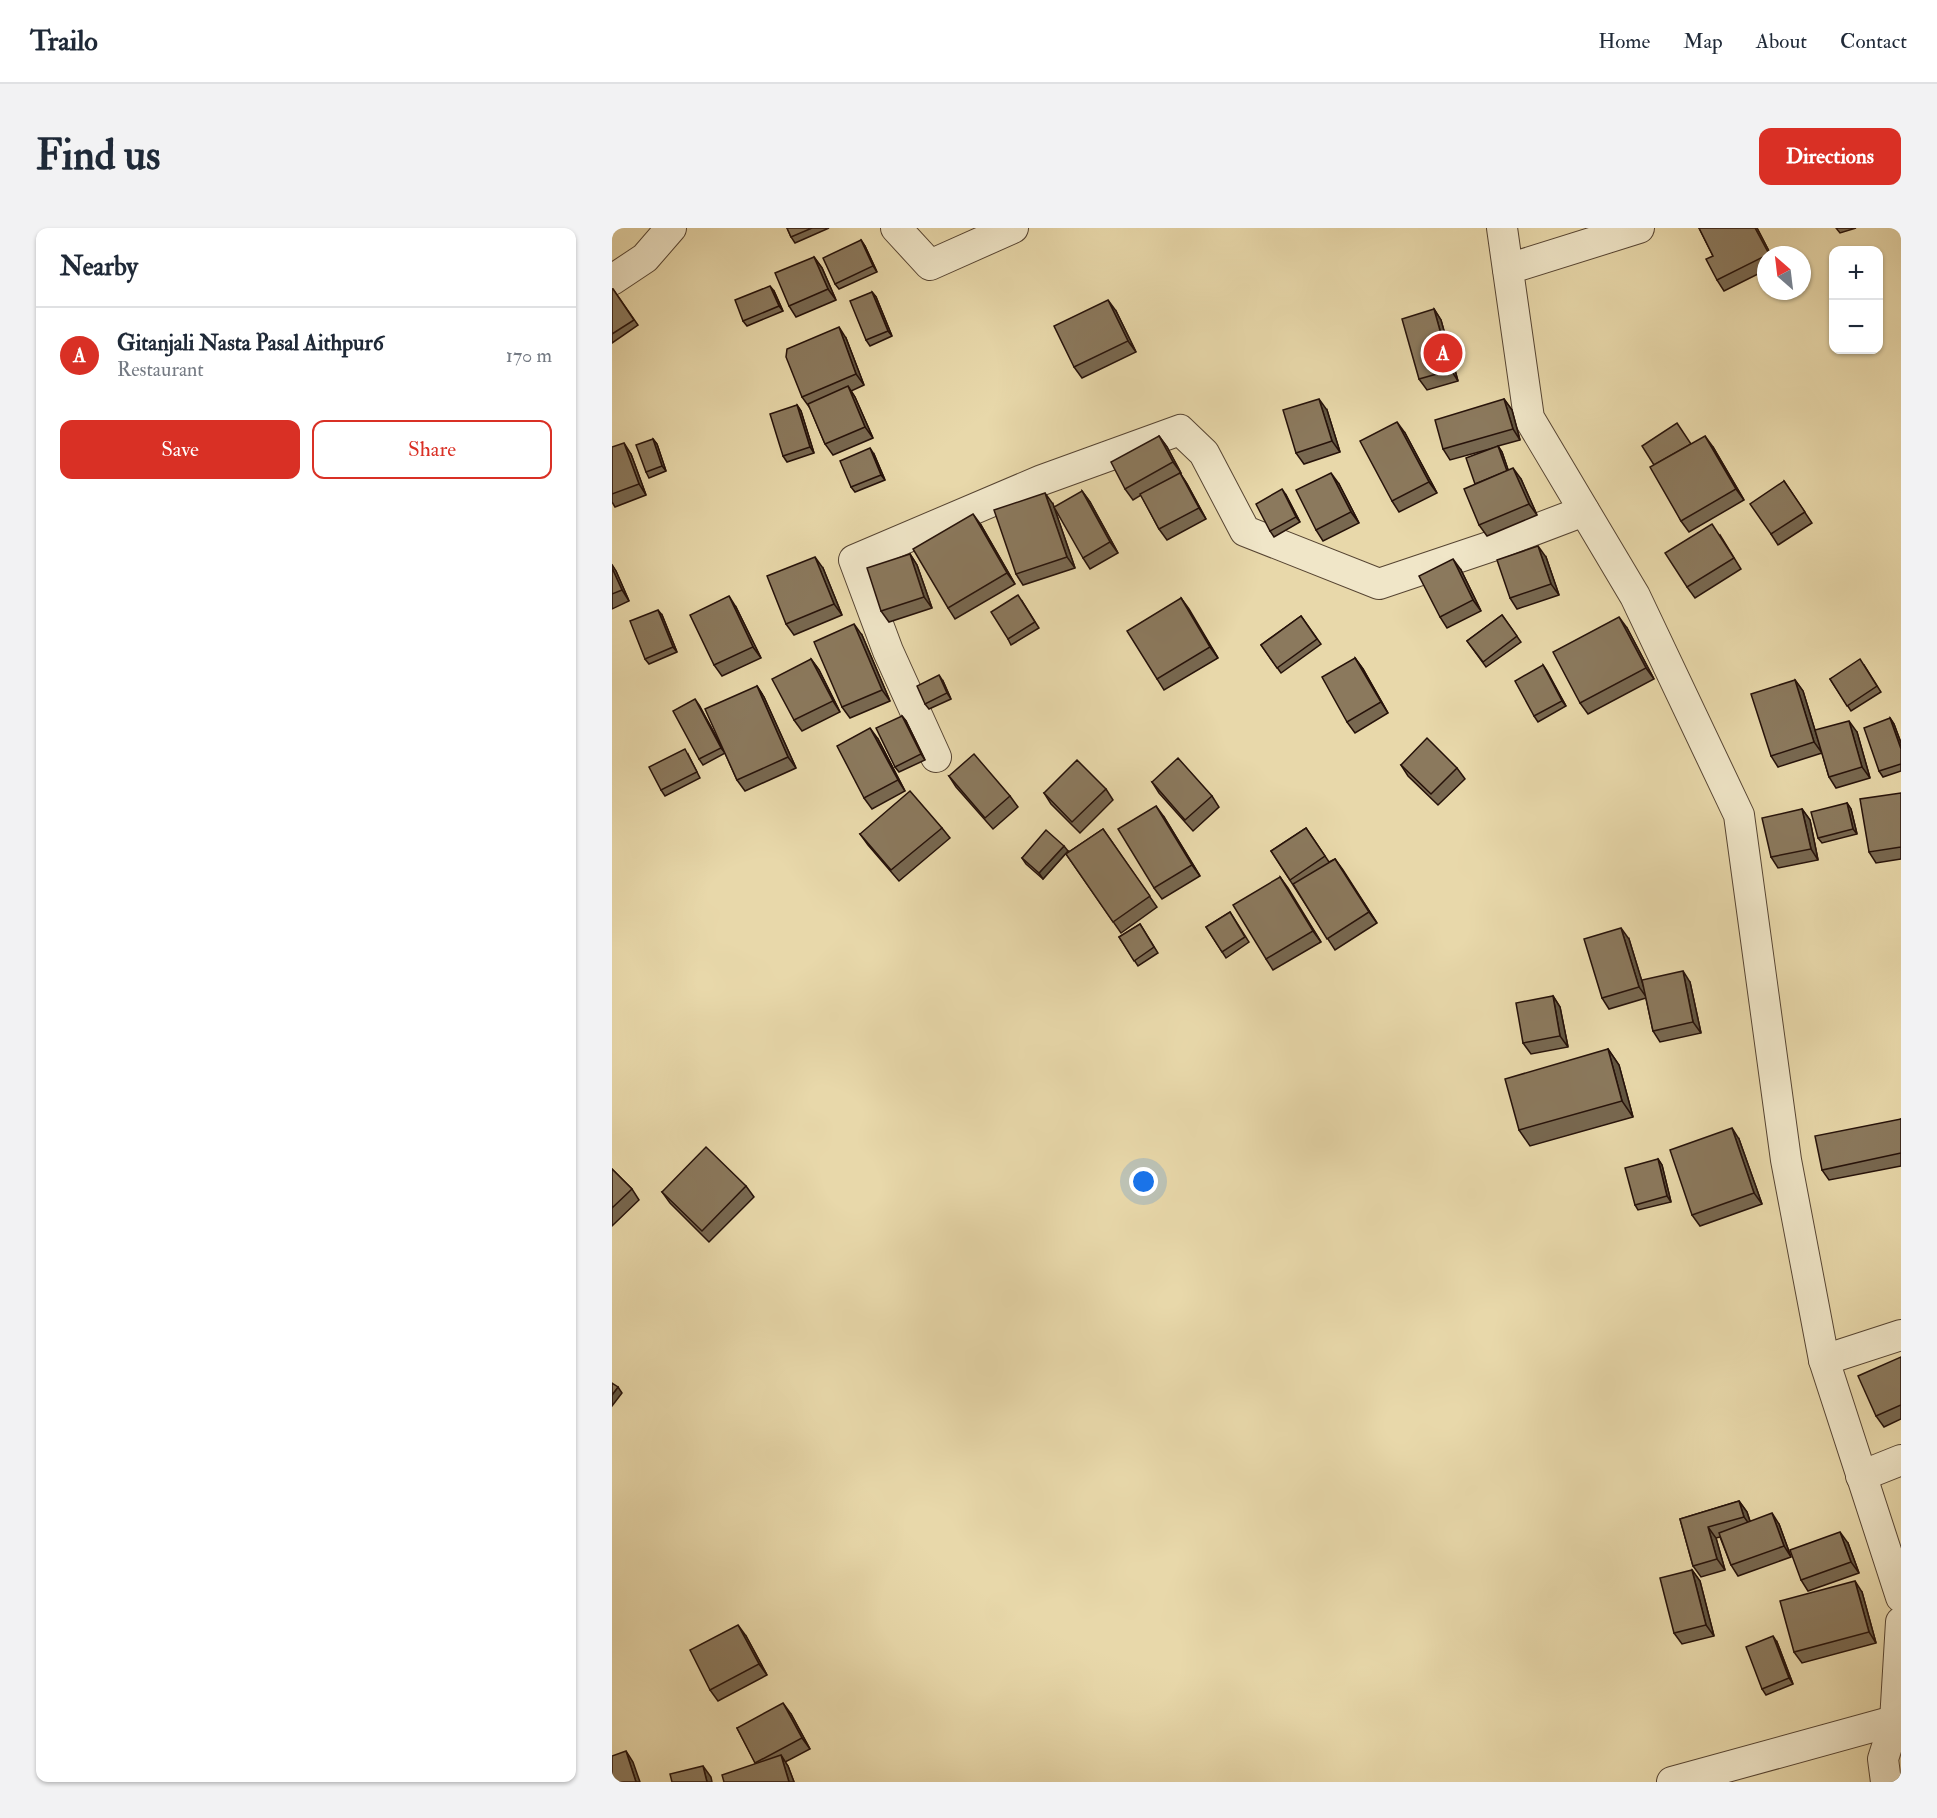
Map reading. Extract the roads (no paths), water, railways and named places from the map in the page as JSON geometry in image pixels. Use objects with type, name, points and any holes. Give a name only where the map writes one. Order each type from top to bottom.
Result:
[{"type":"street","points":[[612,280],[645,258],[671,228]]},
{"type":"street","points":[[896,228],[930,265],[1013,228]]},
{"type":"street","points":[[1502,228],[1529,418],[1635,596],[1738,815],[1786,1160],[1824,1360],[1901,1597]]},
{"type":"street","points":[[1508,269],[1639,228]]},
{"type":"street","points":[[936,757],[888,651],[854,560],[1042,480],[1180,430],[1204,453],[1245,531],[1379,584],[1492,546],[1584,511]]},
{"type":"street","points":[[1824,1360],[1901,1335]]},
{"type":"street","points":[[1861,1476],[1901,1460]]},
{"type":"street","points":[[1886,1782],[1883,1760],[1898,1720],[1901,1622]]},
{"type":"street","points":[[1672,1782],[1898,1720]]},
{"type":"place","name":"Gitanjali Nasta Pasal Aithpur6","points":[[1443,353]]}]
